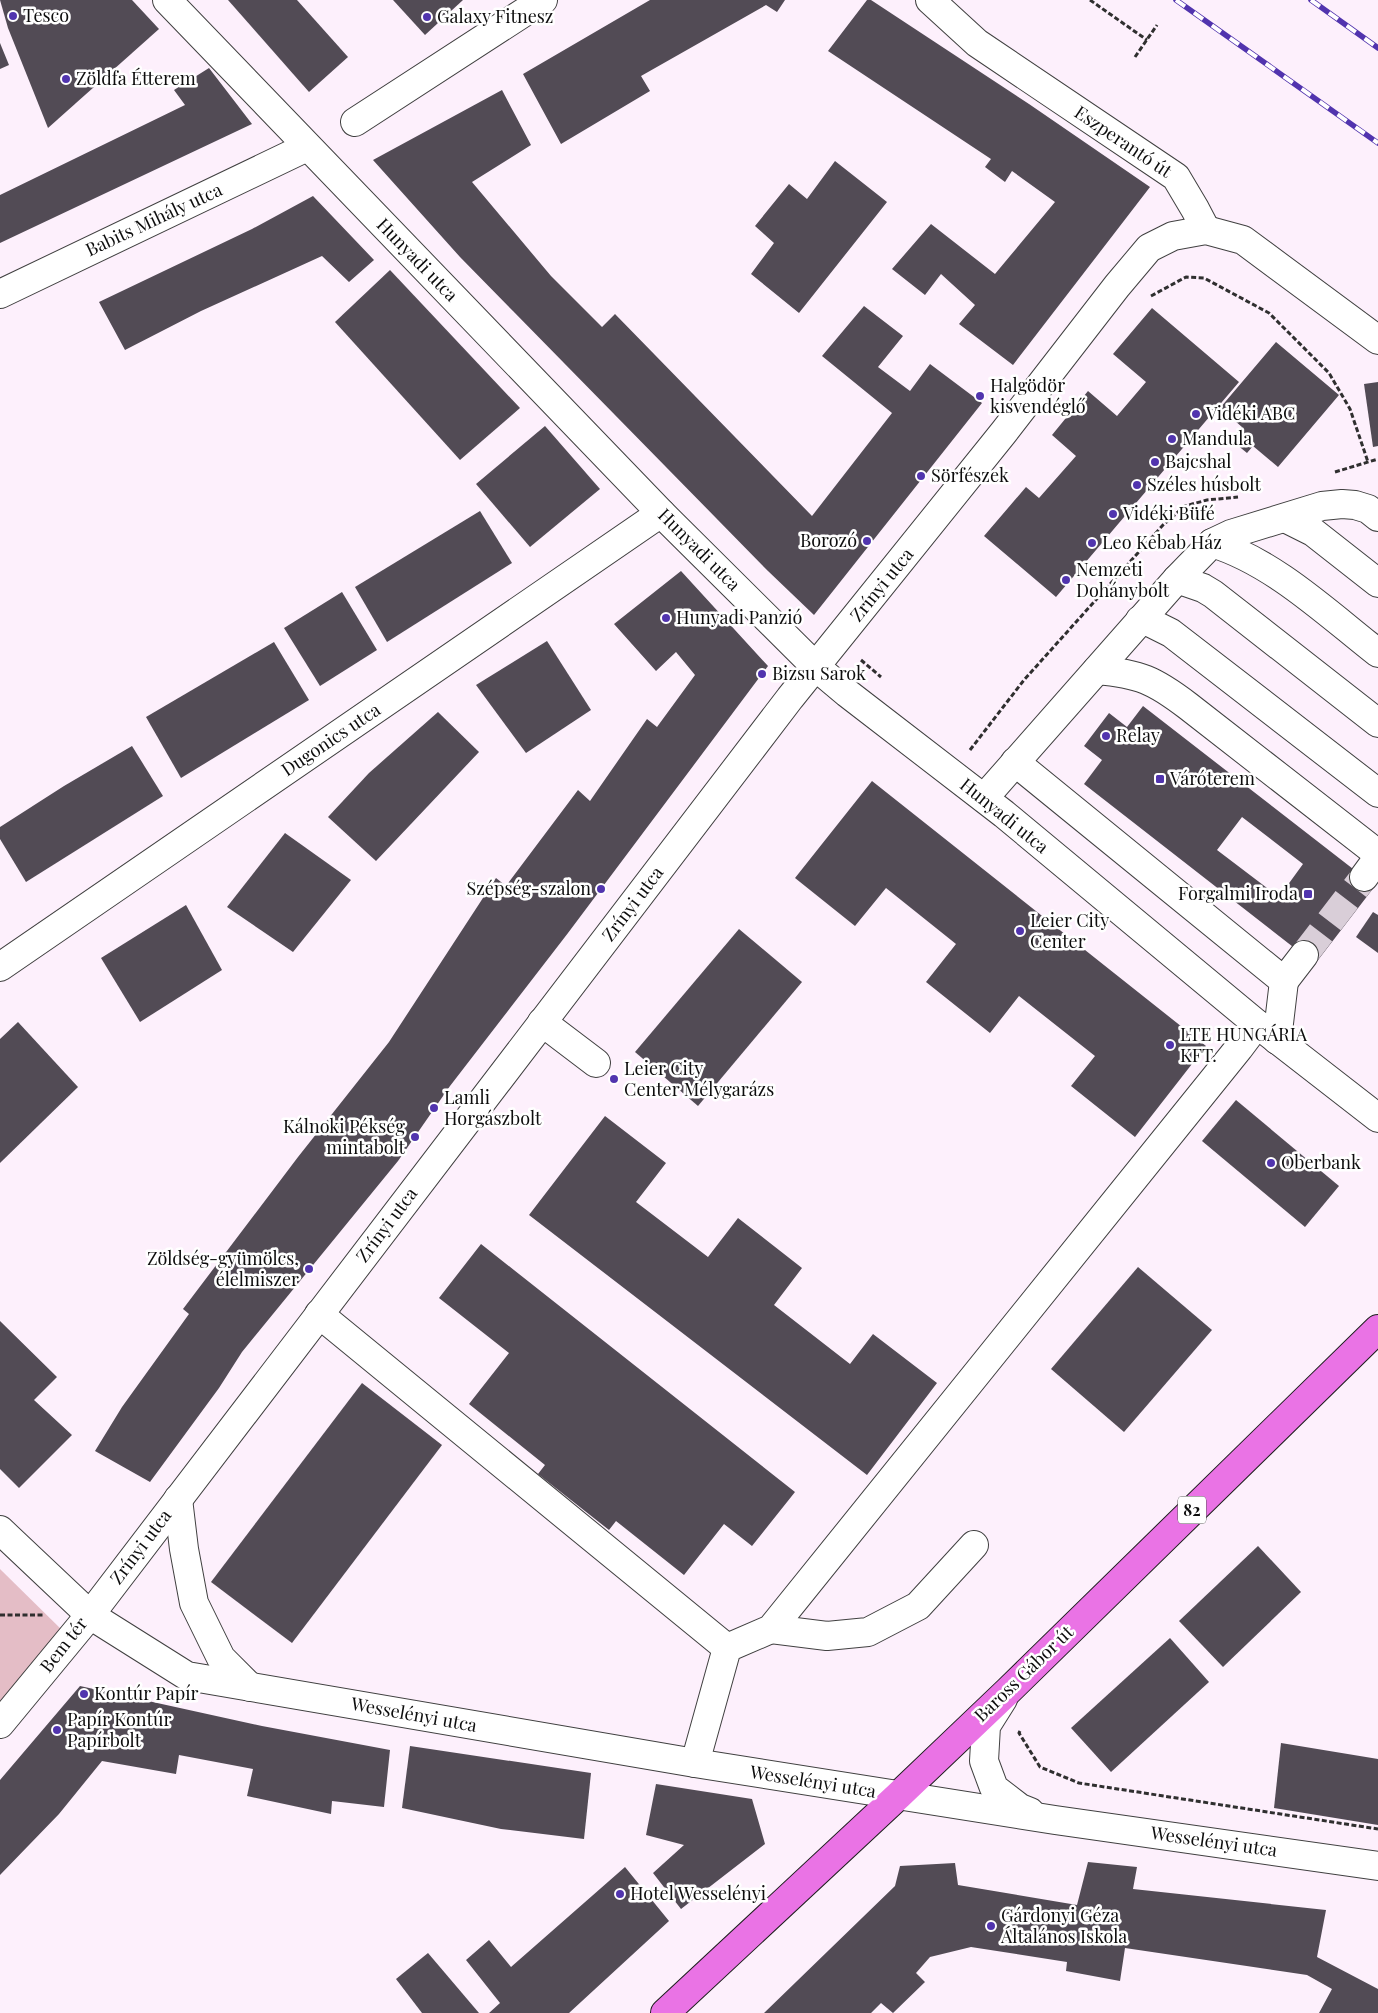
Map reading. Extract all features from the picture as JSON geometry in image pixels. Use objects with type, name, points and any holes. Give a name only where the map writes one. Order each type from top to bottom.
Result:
[{"type":"main road","name":"Baross Gábor út","points":[[665,2013],[1008,1691],[1378,1329]]},
{"type":"street","name":"Hunyadi utca","points":[[167,0],[661,513],[816,667],[984,798],[1267,1032],[1378,1118]]},
{"type":"street","points":[[355,122],[543,0]]},
{"type":"street","name":"Eszperantó út","points":[[930,0],[977,42],[1176,177],[1206,230]]},
{"type":"street","name":"Babits Mihály utca","points":[[0,294],[308,147]]},
{"type":"street","points":[[1206,230],[1243,240],[1378,340]]},
{"type":"street","name":"Zrínyi utca","points":[[90,1615],[790,698],[1149,248],[1172,236],[1206,230]]},
{"type":"street","points":[[984,798],[1140,620],[1212,543],[1231,534],[1322,506],[1342,504],[1368,509],[1378,517]]},
{"type":"street","name":"Dugonics utca","points":[[0,967],[661,513]]},
{"type":"street","points":[[1285,518],[1313,532],[1378,583]]},
{"type":"street","points":[[1212,543],[1247,556],[1280,578],[1378,653]]},
{"type":"street","points":[[1177,579],[1204,588],[1213,594],[1378,723]]},
{"type":"street","points":[[1140,620],[1152,623],[1171,633],[1378,792]]},
{"type":"street","points":[[1097,670],[1134,675],[1161,687],[1378,854]]},
{"type":"street","points":[[1015,762],[1284,981]]},
{"type":"street","points":[[727,1648],[771,1629],[1240,1048],[1267,1032],[1284,981],[1304,955]]},
{"type":"street","points":[[542,1022],[596,1063]]},
{"type":"street","points":[[319,1314],[727,1648]]},
{"type":"street","points":[[178,1499],[184,1549],[194,1603],[221,1658],[250,1688]]},
{"type":"street","name":"Bem tér","points":[[0,1530],[90,1615],[0,1724]]},
{"type":"street","points":[[771,1629],[827,1636],[868,1632],[918,1606],[974,1544]]},
{"type":"street","name":"Wesselényi utca","points":[[90,1615],[187,1676],[695,1763],[1055,1820],[1378,1866]]},
{"type":"street","points":[[695,1763],[727,1648]]},
{"type":"street","points":[[1008,1691],[986,1726],[984,1761],[994,1788],[1020,1808],[1055,1820]]},
{"type":"path","points":[[1090,0],[1147,40]]},
{"type":"path","points":[[1135,57],[1157,26]]},
{"type":"path","points":[[1145,304],[1151,296],[1186,278],[1204,278],[1269,313],[1329,372],[1350,409],[1368,462]]},
{"type":"path","points":[[838,639],[888,683]]},
{"type":"path","points":[[968,752],[1024,680]]},
{"type":"path","points":[[1021,1725],[1019,1733],[1040,1767],[1079,1783],[1378,1829]]},
{"type":"shaded area","points":[[0,1569],[66,1634],[0,1712]]},
{"type":"building","name":"Zöldfa Étterem","points":[[0,0],[132,0],[159,29],[48,128],[8,28]]},
{"type":"building","points":[[228,0],[297,0],[348,57],[309,92]]},
{"type":"building","name":"Galaxy Fitnesz","points":[[393,0],[463,0],[425,35]]},
{"type":"building","points":[[650,0],[785,0],[777,12],[766,5],[641,76],[650,91],[561,144],[523,74]]},
{"type":"building","points":[[867,0],[871,0],[1029,104],[1150,187],[1013,365],[959,324],[975,305],[941,274],[925,295],[892,269],[931,224],[995,274],[1055,202],[1012,171],[1005,182],[985,167],[991,159],[828,51]]},
{"type":"building","points":[[0,43],[9,65],[0,69]]},
{"type":"building","points":[[209,68],[252,124],[0,243],[0,195],[185,105],[174,90]]},
{"type":"building","points":[[502,90],[531,145],[472,182],[551,276],[602,327],[615,314],[812,516],[892,413],[822,356],[864,306],[903,336],[878,367],[910,391],[930,364],[982,403],[814,615],[768,571],[460,257],[373,160]]},
{"type":"building","points":[[835,161],[887,202],[799,313],[751,274],[774,243],[755,226],[789,184],[807,199]]},
{"type":"building","points":[[313,196],[374,260],[349,282],[322,256],[201,311],[125,350],[99,302],[252,229]]},
{"type":"building","points":[[390,270],[520,408],[460,460],[335,322]]},
{"type":"building","points":[[1152,308],[1239,382],[1056,597],[984,536],[1026,487],[1039,498],[1076,456],[1052,435],[1088,391],[1117,416],[1146,382],[1113,354]]},
{"type":"building","points":[[1276,342],[1339,395],[1278,467],[1253,446],[1247,453],[1231,440],[1242,427],[1220,408]]},
{"type":"building","points":[[1378,382],[1378,446],[1373,447],[1364,384]]},
{"type":"building","points":[[545,426],[600,489],[530,547],[476,484]]},
{"type":"building","points":[[480,511],[512,563],[387,642],[355,587]]},
{"type":"building","points":[[681,571],[768,666],[568,933],[450,1086],[398,1161],[242,1352],[219,1388],[150,1482],[95,1451],[122,1407],[189,1314],[183,1309],[298,1157],[389,1042],[496,878],[506,886],[578,790],[590,801],[647,719],[657,727],[695,675],[676,652],[656,671],[614,624]]},
{"type":"building","points":[[342,592],[377,650],[320,686],[284,628]]},
{"type":"building","points":[[547,641],[591,710],[526,753],[476,685]]},
{"type":"building","points":[[274,642],[309,700],[181,778],[146,717]]},
{"type":"building","points":[[1143,706],[1375,886],[1315,964],[1084,784],[1102,760],[1084,746],[1109,713],[1127,727]],"holes":[[[1242,817],[1303,864],[1279,897],[1217,850]]]},
{"type":"building","points":[[438,712],[479,752],[376,861],[328,817],[369,773]]},
{"type":"building","points":[[132,746],[163,796],[26,882],[0,839],[0,827]]},
{"type":"building","points":[[872,781],[1206,1046],[1135,1137],[1071,1086],[1095,1056],[1019,996],[990,1033],[926,982],[956,944],[886,888],[855,926],[795,878]]},
{"type":"building","points":[[285,833],[351,880],[293,952],[227,907]]},
{"type":"building","points":[[186,905],[222,970],[140,1022],[101,958]]},
{"type":"building","points":[[1373,912],[1378,915],[1378,953],[1356,937]]},
{"type":"building","points":[[739,929],[802,982],[698,1106],[635,1052]]},
{"type":"building","points":[[18,1022],[78,1087],[0,1163],[0,1039]]},
{"type":"building","name":"Oberbank","points":[[1236,1100],[1339,1186],[1305,1227],[1202,1141]]},
{"type":"building","points":[[605,1116],[666,1163],[636,1202],[708,1257],[738,1218],[802,1268],[774,1305],[850,1364],[873,1334],[937,1383],[867,1475],[529,1215]]},
{"type":"building","points":[[481,1244],[795,1492],[752,1546],[724,1524],[684,1575],[616,1521],[609,1530],[538,1474],[545,1465],[469,1404],[509,1353],[439,1298]]},
{"type":"building","points":[[1138,1267],[1212,1330],[1124,1432],[1051,1369]]},
{"type":"building","points":[[0,1321],[57,1377],[34,1400],[72,1435],[19,1488],[0,1469]]},
{"type":"building","points":[[362,1383],[442,1445],[292,1643],[211,1582]]},
{"type":"building","points":[[1258,1546],[1301,1592],[1223,1667],[1179,1621]]},
{"type":"building","points":[[1170,1638],[1209,1682],[1111,1772],[1071,1728]]},
{"type":"building","points":[[80,1686],[262,1726],[390,1750],[384,1807],[332,1801],[331,1814],[247,1796],[253,1769],[179,1755],[176,1774],[102,1761],[59,1814],[0,1875],[0,1780]]},
{"type":"building","points":[[1281,1743],[1378,1759],[1378,1825],[1274,1808]]},
{"type":"building","points":[[410,1746],[591,1773],[584,1839],[501,1829],[402,1808]]},
{"type":"building","points":[[656,1784],[752,1799],[765,1844],[681,1909],[653,1873],[684,1845],[646,1835]]},
{"type":"building","name":"Gárdonyi Géza Általános Iskola","points":[[1088,1862],[1137,1867],[1133,1889],[1326,1910],[1317,1957],[1378,1989],[1378,2013],[1319,2013],[1332,1989],[1307,1975],[1125,1948],[1120,1981],[1066,1971],[1067,1962],[971,1947],[930,1957],[916,1973],[925,1982],[893,2013],[881,2003],[871,2013],[764,2013],[895,1886],[900,1866],[955,1863],[958,1885],[1077,1905]]},
{"type":"building","points":[[625,1867],[669,1921],[569,2013],[489,2013],[500,2003],[466,1960],[489,1940],[511,1967]]},
{"type":"building","points":[[428,1953],[479,2013],[422,2013],[396,1979]]},
{"type":"tunnel","points":[[1304,955],[1364,877]]},
{"type":"railway","points":[[1176,0],[1378,143]]},
{"type":"railway","points":[[1311,0],[1378,48]]},
{"type":"place","name":"Tesco","points":[[13,16]]},
{"type":"place","name":"Galaxy Fitnesz","points":[[427,17]]},
{"type":"place","name":"Zöldfa Étterem","points":[[66,79]]},
{"type":"place","name":"Halgödör kisvendéglő","points":[[980,396]]},
{"type":"place","name":"Vidéki ABC","points":[[1196,414]]},
{"type":"place","name":"Mandula","points":[[1172,439]]},
{"type":"place","name":"Bajcshal","points":[[1155,462]]},
{"type":"place","name":"Sörfészek","points":[[921,476]]},
{"type":"place","name":"Széles húsbolt","points":[[1137,485]]},
{"type":"place","name":"Vidéki Büfé","points":[[1113,514]]},
{"type":"place","name":"Borozó","points":[[867,541]]},
{"type":"place","name":"Leo Kebab Ház","points":[[1092,543]]},
{"type":"place","name":"Nemzeti Dohánybolt","points":[[1066,580]]},
{"type":"place","name":"Hunyadi Panzió","points":[[666,618]]},
{"type":"place","name":"Bizsu Sarok","points":[[762,674]]},
{"type":"place","name":"Relay","points":[[1106,736]]},
{"type":"place","name":"Váróterem","points":[[1160,779]]},
{"type":"place","name":"Szépség-szalon","points":[[601,889]]},
{"type":"place","name":"Forgalmi Iroda","points":[[1308,894]]},
{"type":"place","name":"Leier City Center","points":[[1020,931]]},
{"type":"place","name":"LTE HUNGÁRIA KFT.","points":[[1170,1045]]},
{"type":"place","name":"Leier City Center Mélygarázs","points":[[614,1079]]},
{"type":"place","name":"Lamli Horgászbolt","points":[[434,1108]]},
{"type":"place","name":"Kálnoki Pékség mintabolt","points":[[415,1137]]},
{"type":"place","name":"Oberbank","points":[[1271,1163]]},
{"type":"place","name":"Zöldség-gyümölcs, élelmiszer","points":[[309,1269]]},
{"type":"place","name":"Kontúr Papír","points":[[84,1694]]},
{"type":"place","name":"Papír Kontúr Papírbolt","points":[[57,1730]]},
{"type":"place","name":"Hotel Wesselényi","points":[[620,1894]]},
{"type":"place","name":"Gárdonyi Géza Általános Iskola","points":[[991,1926]]}]
